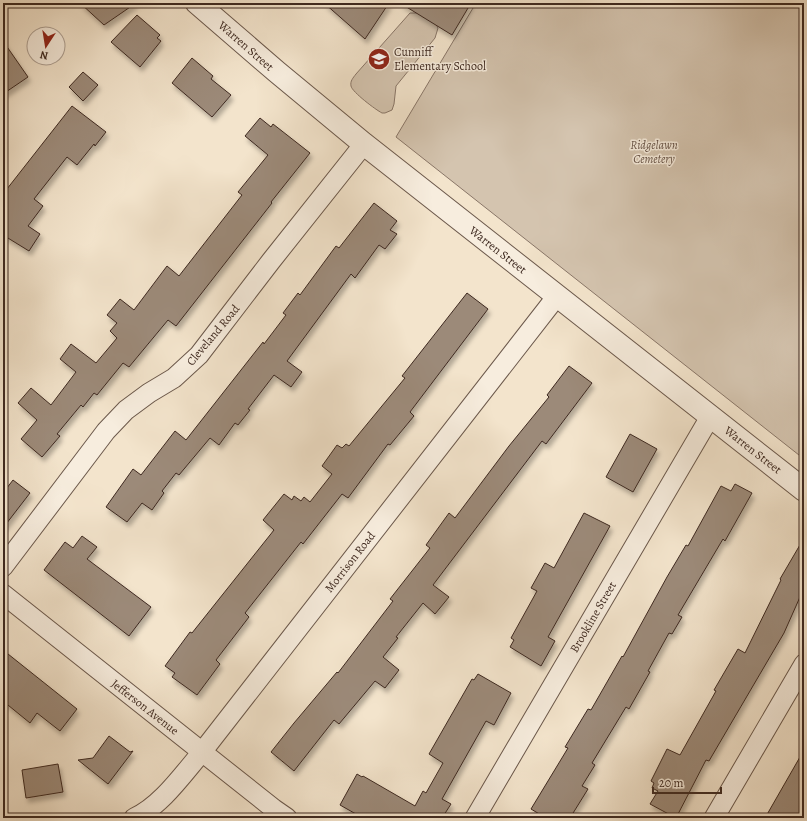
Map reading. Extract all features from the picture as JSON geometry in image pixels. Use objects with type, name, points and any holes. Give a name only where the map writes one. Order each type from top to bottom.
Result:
[{"type":"street","name":"Warren Street","points":[[197,3],[364,144],[804,490]]},
{"type":"street","name":"Cleveland Road","points":[[3,567],[106,431],[126,410],[149,393],[174,378],[199,355],[364,144]]},
{"type":"street","name":"Morrison Road","points":[[134,818],[143,814],[169,791],[202,752],[557,296]]},
{"type":"street","name":"Brookline Street","points":[[475,818],[710,417]]},
{"type":"street","name":"Jefferson Avenue","points":[[3,594],[287,818]]},
{"type":"street","points":[[714,818],[804,664]]},
{"type":"green space","name":"Ridgelawn Cemetery","points":[[476,3],[804,3],[804,459],[396,137]]},
{"type":"green space","points":[[410,13],[418,13],[436,24],[438,28],[435,38],[396,86],[392,110],[382,113],[370,105],[352,89],[351,81]]},
{"type":"building","points":[[80,3],[136,3],[104,25]]},
{"type":"building","points":[[324,3],[389,3],[365,39]]},
{"type":"building","points":[[400,3],[471,3],[452,35]]},
{"type":"building","points":[[137,15],[160,35],[157,38],[161,41],[140,67],[111,42]]},
{"type":"building","points":[[3,41],[28,77],[3,94]]},
{"type":"building","points":[[192,58],[213,76],[211,79],[231,95],[212,117],[172,83]]},
{"type":"building","points":[[83,72],[98,85],[83,101],[69,87]]},
{"type":"building","points":[[72,106],[106,132],[77,165],[67,157],[34,199],[43,206],[28,226],[40,234],[29,251],[3,235],[3,194]]},
{"type":"building","points":[[260,118],[271,127],[273,124],[310,153],[176,326],[168,320],[129,367],[123,363],[97,395],[94,393],[83,407],[81,405],[57,434],[60,436],[42,457],[21,439],[37,420],[18,403],[31,388],[51,405],[76,372],[60,359],[71,344],[96,363],[117,338],[110,331],[117,323],[107,315],[120,299],[134,310],[167,266],[179,276],[242,195],[238,192],[268,155],[245,136]]},
{"type":"building","points":[[374,203],[397,221],[390,230],[397,234],[385,249],[379,245],[355,278],[351,274],[287,361],[302,372],[291,387],[274,375],[248,409],[250,410],[238,425],[235,423],[219,445],[210,438],[179,475],[176,473],[162,491],[164,493],[152,510],[142,503],[127,522],[106,507],[133,469],[141,475],[175,431],[186,440],[263,342],[264,344],[286,315],[283,313],[298,293],[300,295],[336,246],[339,248]]},
{"type":"building","points":[[467,293],[488,309],[410,412],[414,416],[390,445],[388,444],[348,498],[342,494],[303,544],[301,542],[245,613],[249,617],[216,660],[220,664],[197,695],[172,677],[175,673],[165,666],[190,632],[192,633],[274,530],[263,520],[284,494],[292,500],[294,496],[301,501],[304,497],[310,502],[332,474],[322,466],[337,445],[342,448],[346,444],[349,446],[405,378],[402,376]]},
{"type":"building","points":[[569,366],[592,383],[546,444],[542,441],[433,585],[449,597],[435,614],[423,603],[396,637],[398,638],[383,657],[399,670],[385,688],[375,681],[339,724],[334,720],[294,771],[271,752],[337,672],[338,673],[393,601],[390,599],[430,548],[426,545],[449,513],[455,518],[509,446],[549,397],[547,395]]},
{"type":"building","points":[[630,434],[657,449],[633,492],[606,477]]},
{"type":"building","points":[[13,480],[30,493],[3,528],[3,493]]},
{"type":"building","points":[[735,484],[752,493],[725,541],[723,539],[678,615],[682,617],[672,634],[669,633],[648,671],[650,672],[629,709],[626,707],[592,763],[595,765],[582,786],[588,789],[570,818],[546,818],[531,809],[568,748],[565,747],[588,709],[591,710],[622,656],[623,657],[667,577],[686,545],[688,546],[721,486],[731,491]]},
{"type":"building","points":[[584,513],[610,526],[548,637],[555,641],[541,666],[510,647],[514,640],[511,638],[537,591],[531,588],[545,563],[554,568]]},
{"type":"building","points":[[82,536],[97,547],[87,559],[151,607],[129,636],[44,570],[65,542],[73,548]]},
{"type":"building","points":[[804,538],[804,588],[784,633],[709,761],[706,760],[676,818],[650,804],[658,791],[652,788],[654,783],[651,781],[667,749],[680,755],[716,691],[714,690],[738,649],[745,653],[781,580],[780,579]]},
{"type":"building","points":[[3,650],[77,709],[60,731],[37,713],[30,723],[3,701]]},
{"type":"building","points":[[478,674],[511,693],[494,725],[486,721],[442,799],[451,804],[442,818],[363,818],[340,805],[357,774],[415,806],[423,791],[426,793],[443,763],[429,754],[472,679],[474,680]]},
{"type":"building","points":[[109,736],[130,752],[133,751],[108,784],[78,760],[93,758]]},
{"type":"building","points":[[804,750],[804,818],[765,818]]},
{"type":"building","points":[[58,764],[63,792],[26,798],[22,770]]},
{"type":"place","name":"Cunniff Elementary School","points":[[379,59]]}]
